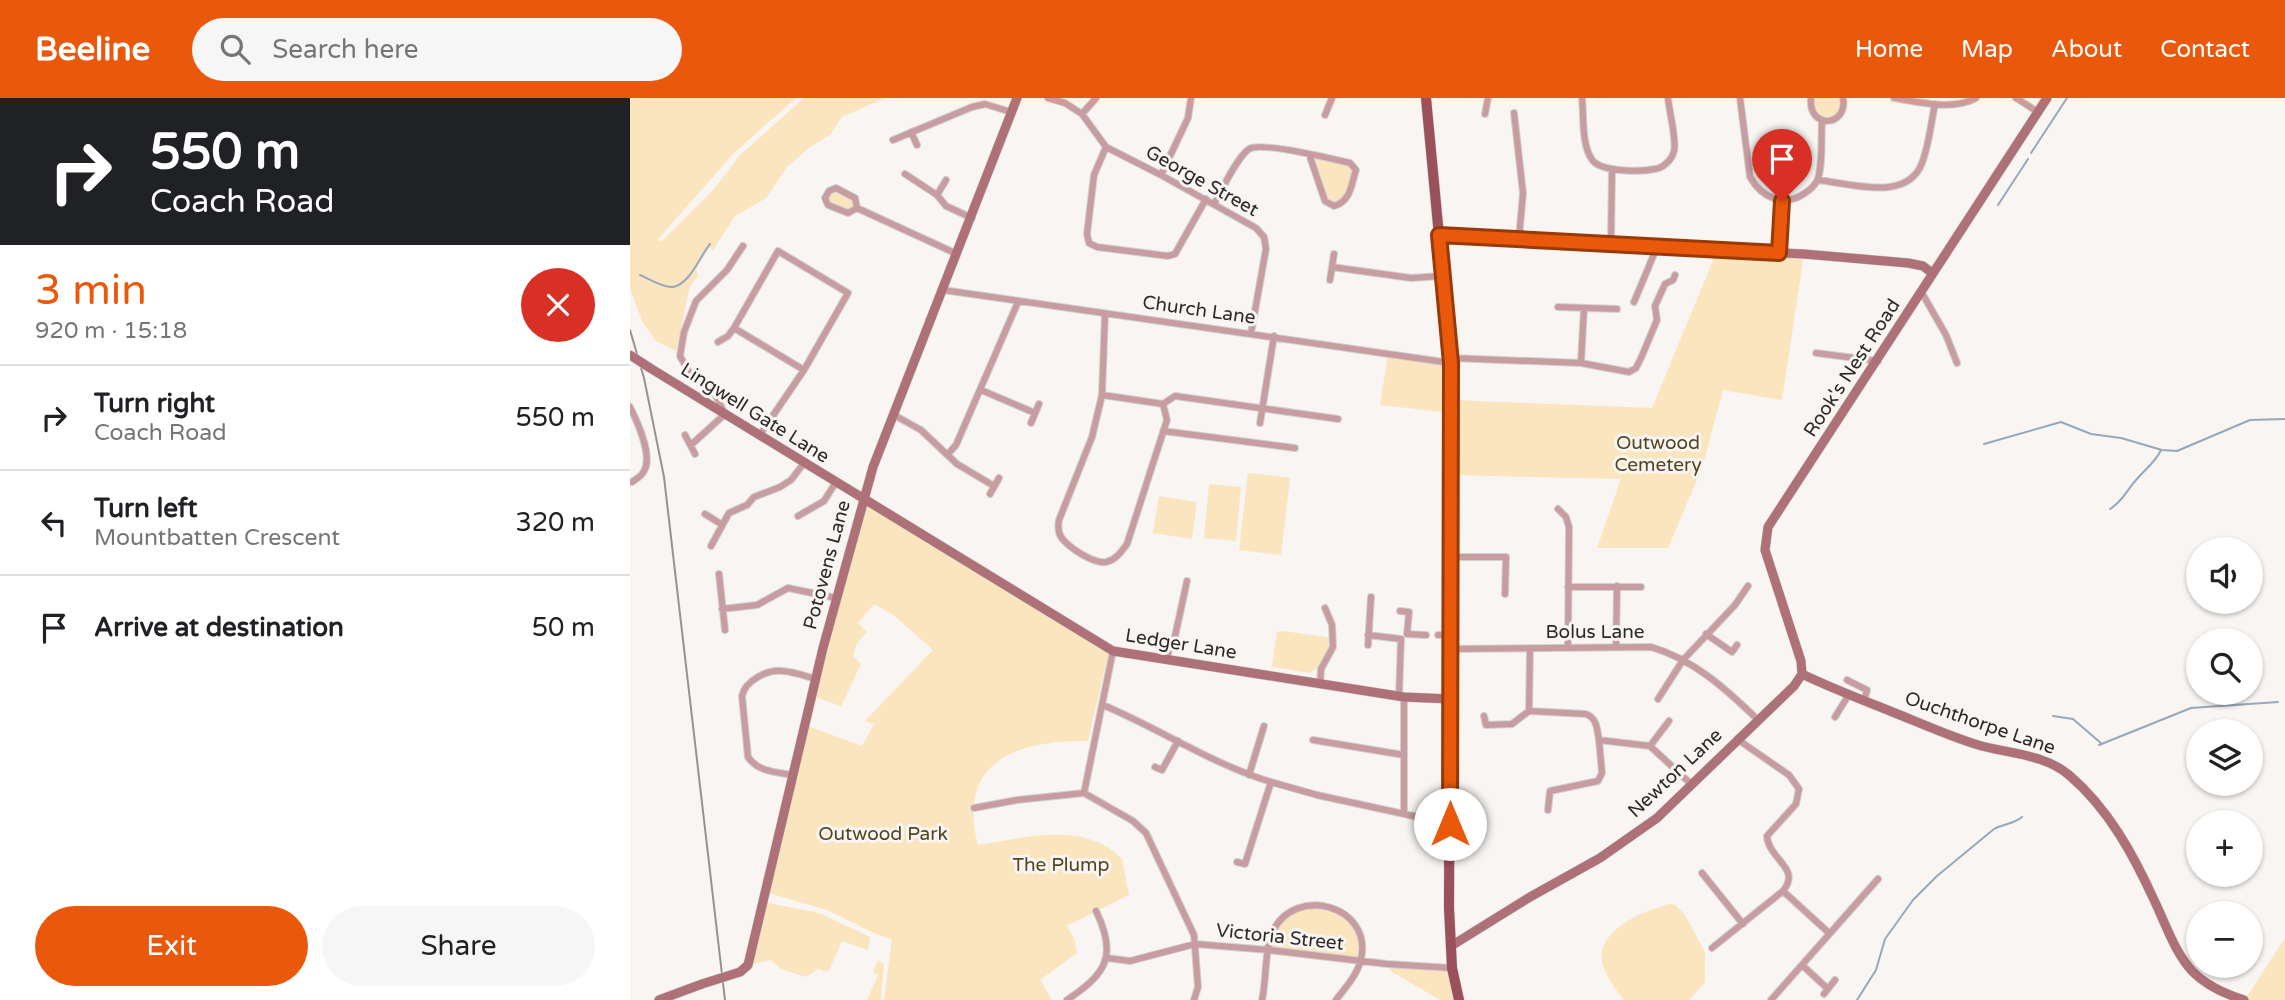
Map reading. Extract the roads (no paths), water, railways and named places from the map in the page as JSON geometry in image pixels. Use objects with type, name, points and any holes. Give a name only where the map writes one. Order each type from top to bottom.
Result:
[{"type":"main road","points":[[1426,98],[1451,360],[1451,946],[1452,968],[1459,1000]]},
{"type":"street","name":"Potovens Lane","points":[[659,1000],[740,972],[748,965],[816,679],[863,498],[1017,98]]},
{"type":"street","name":"George Street","points":[[1048,98],[1065,103],[1082,114],[1106,147],[1246,221],[1264,237],[1265,262],[1251,333]]},
{"type":"street","points":[[1082,114],[1096,98]]},
{"type":"street","points":[[1161,175],[1188,118],[1191,98]]},
{"type":"street","points":[[1325,115],[1332,98]]},
{"type":"street","points":[[1485,114],[1488,98]]},
{"type":"street","points":[[1582,98],[1587,147],[1592,160],[1601,168],[1612,170],[1657,169],[1669,161],[1674,150],[1668,98]]},
{"type":"street","points":[[1740,98],[1750,177],[1768,197],[1782,201],[1802,195],[1818,180],[1822,120]]},
{"type":"street","points":[[1811,98],[1811,110],[1822,120],[1829,121],[1843,111],[1843,99],[1854,98]]},
{"type":"street","points":[[1894,98],[1935,104],[1965,103],[1976,98]]},
{"type":"street","points":[[2016,98],[2038,112]]},
{"type":"street","name":"Rook's Nest Road","points":[[1802,674],[1801,661],[1765,550],[1766,536],[1772,519],[1878,361],[1932,273],[2047,98]]},
{"type":"street","points":[[892,140],[972,107],[985,104],[1012,112]]},
{"type":"street","points":[[1818,180],[1887,188],[1902,185],[1914,178],[1922,164],[1935,104]]},
{"type":"street","points":[[1514,113],[1523,193],[1520,238]]},
{"type":"street","points":[[911,132],[917,145]]},
{"type":"street","points":[[1214,204],[1247,149],[1257,145],[1309,154],[1350,163],[1356,170],[1348,197],[1343,203],[1334,206],[1325,201],[1309,154]]},
{"type":"street","points":[[1106,147],[1094,174],[1087,234],[1089,243],[1097,247],[1168,256],[1175,254],[1206,199]]},
{"type":"street","points":[[1611,243],[1612,170]]},
{"type":"street","points":[[905,174],[937,195],[947,206],[972,218]]},
{"type":"street","points":[[937,195],[946,180]]},
{"type":"street","points":[[836,188],[855,198],[857,208],[848,213],[828,205],[825,198],[829,191],[836,188]]},
{"type":"street","points":[[1779,253],[1782,201]]},
{"type":"street","points":[[857,208],[957,254]]},
{"type":"street","points":[[1439,235],[1779,253],[1908,263],[1923,266],[1932,273]]},
{"type":"street","points":[[691,445],[725,414],[714,392],[693,379],[680,356],[684,332],[696,301],[727,270],[743,246]]},
{"type":"street","points":[[1634,302],[1657,247]]},
{"type":"street","points":[[718,342],[728,337],[734,328],[778,251],[848,293],[804,370],[760,436]]},
{"type":"street","points":[[1331,280],[1334,254]]},
{"type":"street","points":[[1332,267],[1411,278],[1442,276]]},
{"type":"street","name":"Church Lane","points":[[943,290],[1451,360],[1581,363],[1622,373],[1636,368],[1657,320],[1655,306],[1665,284],[1673,280],[1675,275]]},
{"type":"street","points":[[1922,293],[1946,335],[1957,363]]},
{"type":"street","points":[[948,454],[956,445],[1018,302]]},
{"type":"street","points":[[1558,307],[1617,309]]},
{"type":"street","points":[[1581,363],[1584,308]]},
{"type":"street","points":[[1105,314],[1102,395],[1092,437],[1059,520],[1058,529],[1064,539],[1098,562],[1108,562],[1118,556],[1127,544],[1167,420],[1163,404]]},
{"type":"street","points":[[734,328],[804,370]]},
{"type":"street","points":[[1261,423],[1261,408],[1274,337]]},
{"type":"street","points":[[1816,353],[1878,361]]},
{"type":"street","name":"Lingwell Gate Lane","points":[[630,355],[863,498]]},
{"type":"street","points":[[981,390],[1035,414]]},
{"type":"street","points":[[1102,395],[1163,404],[1175,396],[1338,419]]},
{"type":"street","points":[[1031,423],[1039,404]]},
{"type":"street","points":[[630,407],[638,424],[646,463],[644,472],[632,482]]},
{"type":"street","points":[[894,415],[921,429],[966,471],[994,486]]},
{"type":"street","points":[[1163,431],[1295,448]]},
{"type":"street","points":[[685,435],[695,454]]},
{"type":"street","points":[[711,546],[721,524],[734,509],[747,505],[754,497],[791,480],[804,463]]},
{"type":"street","points":[[990,494],[999,478]]},
{"type":"street","points":[[798,516],[824,501],[836,482]]},
{"type":"street","name":"Ledger Lane","points":[[863,498],[1113,651],[1401,697],[1450,699]]},
{"type":"street","points":[[1558,509],[1566,517],[1569,527],[1568,648]]},
{"type":"street","points":[[705,514],[721,524]]},
{"type":"street","points":[[1451,557],[1506,557],[1505,594]]},
{"type":"street","points":[[719,574],[725,630]]},
{"type":"street","points":[[1167,660],[1174,641],[1187,581]]},
{"type":"street","points":[[1616,647],[1617,586]]},
{"type":"street","points":[[1658,699],[1683,660],[1735,605],[1748,586]]},
{"type":"street","points":[[1568,587],[1642,587]]},
{"type":"street","points":[[722,609],[757,605],[788,588],[836,598]]},
{"type":"street","points":[[1368,645],[1371,597]]},
{"type":"street","points":[[1320,684],[1321,669],[1333,647],[1332,625],[1325,608]]},
{"type":"street","points":[[1400,611],[1409,612],[1407,634],[1426,635]]},
{"type":"street","points":[[1706,634],[1732,652],[1737,645]]},
{"type":"street","points":[[1368,635],[1401,639],[1404,814]]},
{"type":"street","points":[[1438,635],[1450,635]]},
{"type":"street","name":"Bolus Lane","points":[[1450,649],[1651,647],[1683,660],[1724,687],[1757,719]]},
{"type":"street","points":[[1530,712],[1531,648]]},
{"type":"street","points":[[1084,793],[1113,651]]},
{"type":"street","points":[[793,775],[760,769],[752,764],[748,757],[742,696],[744,688],[750,682],[771,672],[781,670],[816,679]]},
{"type":"street","name":"Ouchthorpe Lane","points":[[1802,674],[1848,695],[1978,745],[2038,758],[2071,777],[2108,818],[2126,843],[2176,947],[2189,967],[2217,990],[2244,1000]]},
{"type":"street","name":"Newton Lane","points":[[1451,946],[1600,858],[1657,818],[1794,686],[1802,674]]},
{"type":"street","points":[[1847,680],[1867,690],[1864,701]]},
{"type":"street","points":[[1835,717],[1848,695]]},
{"type":"street","points":[[1103,705],[1144,723],[1236,771],[1317,796],[1450,824]]},
{"type":"street","points":[[1484,716],[1486,725],[1512,724],[1530,712],[1586,713],[1592,716],[1599,740],[1602,773],[1598,781],[1550,791],[1548,810]]},
{"type":"street","points":[[1650,746],[1669,721]]},
{"type":"street","points":[[1250,775],[1264,726]]},
{"type":"street","points":[[1712,948],[1790,883],[1790,877],[1770,846],[1768,836],[1796,804],[1799,789],[1789,775],[1737,739]]},
{"type":"street","points":[[1312,740],[1404,755]]},
{"type":"street","points":[[1599,740],[1650,746],[1690,784]]},
{"type":"street","points":[[1155,767],[1162,770],[1178,741]]},
{"type":"street","points":[[1237,862],[1244,864],[1271,782]]},
{"type":"street","points":[[974,808],[1017,800],[1084,793],[1133,821],[1146,833],[1194,935],[1198,987],[1194,1000]]},
{"type":"street","points":[[1702,873],[1743,924]]},
{"type":"street","points":[[1771,1000],[1878,879]]},
{"type":"street","points":[[1783,891],[1829,933]]},
{"type":"street","points":[[1262,1000],[1272,933],[1279,922],[1291,912],[1305,906],[1321,905],[1337,909],[1349,917],[1358,928],[1363,943],[1361,961],[1336,1000]]},
{"type":"street","points":[[1067,1000],[1097,977],[1107,958],[1108,945],[1096,911]]},
{"type":"street","points":[[1100,921],[1109,917]]},
{"type":"street","name":"Victoria Street","points":[[1107,958],[1130,961],[1195,944],[1452,968]]},
{"type":"street","points":[[1802,965],[1826,991],[1835,979]]},
{"type":"street","points":[[1078,993],[1083,1000]]},
{"type":"waterway","points":[[2031,153],[2067,98]]},
{"type":"waterway","points":[[1998,205],[2028,159]]},
{"type":"waterway","points":[[640,275],[665,286],[679,285],[690,275],[710,244]]},
{"type":"waterway","points":[[1984,444],[2061,422],[2091,434],[2177,451],[2250,420],[2285,419]]},
{"type":"waterway","points":[[2110,509],[2156,459],[2161,450]]},
{"type":"waterway","points":[[2099,745],[2191,708],[2278,702]]},
{"type":"waterway","points":[[2053,716],[2073,719],[2102,744]]},
{"type":"waterway","points":[[1857,1000],[1876,970],[1885,939],[1913,900],[1937,876],[1994,829],[2022,817]]},
{"type":"railway","points":[[630,330],[644,378],[664,477],[725,1000]]},
{"type":"park label","name":"Outwood Cemetery","points":[[1658,454]]},
{"type":"park label","name":"Outwood Park","points":[[883,834]]},
{"type":"park label","name":"The Plump","points":[[1061,865]]}]
